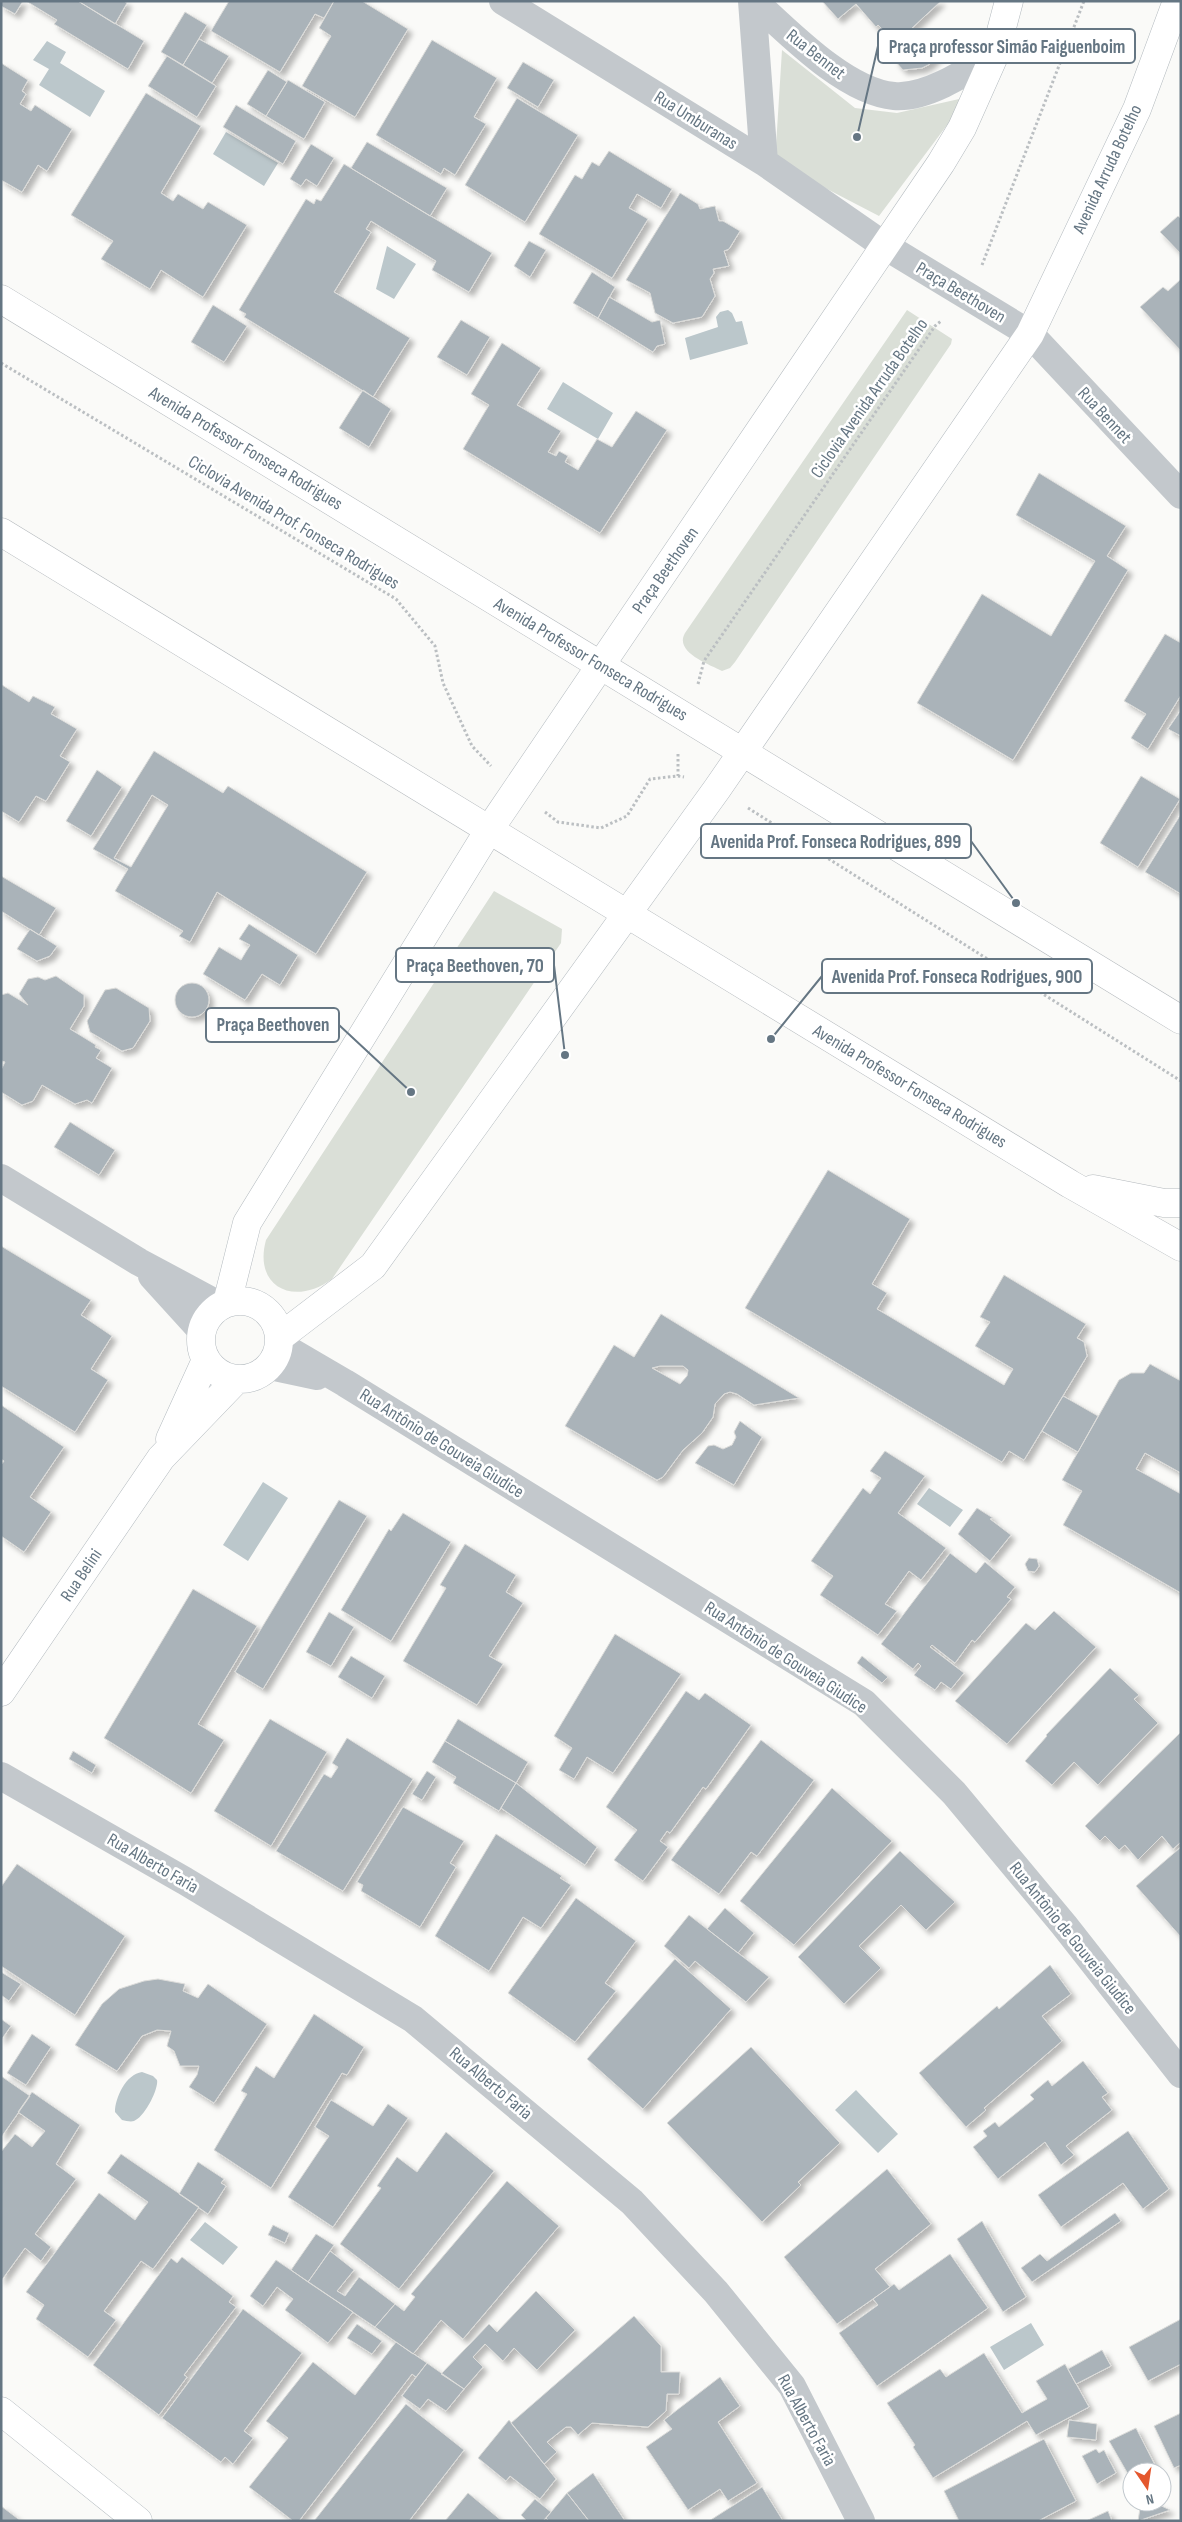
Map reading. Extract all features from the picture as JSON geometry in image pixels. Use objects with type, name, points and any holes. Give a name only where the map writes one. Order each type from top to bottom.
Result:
[{"type":"main road","points":[[885,246],[941,163],[962,128],[995,54],[1009,1]]},
{"type":"main road","name":"Avenida Arruda Botelho","points":[[1030,334],[1137,108],[1177,1]]},
{"type":"main road","name":"Praça Beethoven","points":[[224,1304],[248,1223],[489,830],[885,246]]},
{"type":"main road","name":"Avenida Professor Fonseca Rodrigues","points":[[1,299],[743,750],[1181,1020]]},
{"type":"main road","points":[[277,1349],[276,1323],[268,1311],[256,1304],[241,1300],[224,1304],[206,1321],[202,1331],[201,1346],[206,1360],[220,1373],[237,1379],[255,1376],[277,1349],[373,1266],[717,789],[1030,334]]},
{"type":"main road","name":"Avenida Professor Fonseca Rodrigues","points":[[1,532],[1070,1184],[1181,1247]]},
{"type":"main road","points":[[1070,1184],[1164,1203],[1181,1203]]},
{"type":"main road","name":"Rua Belini","points":[[161,1458],[206,1360]]},
{"type":"main road","name":"Rua Belini","points":[[1,1692],[161,1458],[237,1379]]},
{"type":"main road","points":[[1,2411],[138,2521]]},
{"type":"street","name":"Rua Umburanas","points":[[503,1],[764,162],[885,246]]},
{"type":"street","name":"Rua Bennet","points":[[753,1],[764,162]]},
{"type":"street","name":"Rua Bennet","points":[[753,1],[805,48],[862,89],[895,96],[930,90],[952,80],[995,54]]},
{"type":"street","name":"Praça Beethoven","points":[[885,246],[1030,334]]},
{"type":"street","name":"Rua Bennet","points":[[1030,334],[1181,495]]},
{"type":"street","points":[[1,1178],[139,1262],[224,1304]]},
{"type":"street","points":[[139,1262],[202,1331]]},
{"type":"street","name":"Rua Antônio de Gouveia Giudice","points":[[277,1349],[345,1383],[864,1703],[954,1793],[1076,1940],[1181,2074]]},
{"type":"street","name":"Rua Alberto Faria","points":[[1,1776],[185,1881],[413,2019],[632,2202],[716,2292],[792,2386],[861,2521]]},
{"type":"path","name":"Ciclovia Avenida Arruda Botelho","points":[[678,776],[677,742],[690,718],[704,661],[934,326],[969,297],[1084,1]]},
{"type":"path","name":"Ciclovia Avenida Prof. Fonseca Rodrigues","points":[[1,363],[396,599],[435,646],[444,684],[472,746],[515,791],[558,822],[601,828],[627,816],[650,779],[678,776],[717,789],[1181,1080]]},
{"type":"shaded area","points":[[47,41],[66,52],[60,63],[105,91],[90,117],[39,85],[49,69],[33,60]]},
{"type":"shaded area","points":[[782,50],[855,108],[897,113],[968,97],[879,216],[775,162]]},
{"type":"shaded area","points":[[226,132],[278,163],[264,186],[213,154]]},
{"type":"shaded area","points":[[387,246],[416,264],[394,299],[376,289]]},
{"type":"shaded area","points":[[728,310],[732,313],[736,322],[742,321],[748,344],[690,360],[685,338],[718,327],[716,317],[720,312]]},
{"type":"shaded area","points":[[907,310],[952,339],[951,344],[735,662],[730,668],[722,671],[701,661],[688,652],[684,646],[685,633]]},
{"type":"shaded area","points":[[563,382],[613,413],[598,439],[547,409]]},
{"type":"shaded area","points":[[494,891],[562,929],[561,943],[332,1279],[318,1287],[304,1291],[291,1291],[280,1288],[271,1280],[265,1270],[266,1240]]},
{"type":"shaded area","points":[[263,1482],[288,1498],[248,1561],[223,1545]]},
{"type":"shaded area","points":[[929,1488],[963,1510],[950,1527],[917,1504]]},
{"type":"shaded area","points":[[142,2072],[153,2076],[157,2080],[156,2090],[146,2109],[138,2119],[134,2121],[122,2120],[115,2112],[119,2094],[131,2077]]},
{"type":"shaded area","points":[[856,2090],[898,2134],[878,2153],[835,2110]]},
{"type":"shaded area","points":[[205,2222],[238,2247],[223,2265],[190,2240]]},
{"type":"shaded area","points":[[1031,2323],[1044,2345],[1004,2370],[990,2347]]},
{"type":"building","points":[[1,1],[23,1],[15,14],[1,6]]},
{"type":"building","points":[[26,1],[78,1],[144,41],[128,69],[54,24],[57,20]]},
{"type":"building","points":[[78,1],[124,1],[127,3],[115,24]]},
{"type":"building","points":[[229,1],[334,1],[324,18],[315,14],[280,72],[211,31]]},
{"type":"building","points":[[334,1],[362,1],[408,29],[355,117],[302,86],[331,36],[319,28]]},
{"type":"building","points":[[822,1],[941,1],[896,43],[878,25],[876,27],[856,4],[838,19]]},
{"type":"building","points":[[185,12],[207,25],[183,65],[161,52]]},
{"type":"building","points":[[199,39],[229,56],[212,83],[183,65]]},
{"type":"building","points":[[934,39],[941,43],[943,51],[930,64],[922,68],[903,70],[895,61],[898,52],[903,48],[921,46]]},
{"type":"building","points":[[432,40],[497,78],[474,117],[486,124],[455,175],[444,168],[441,174],[376,135]]},
{"type":"building","points":[[167,56],[216,86],[197,117],[148,86]]},
{"type":"building","points":[[523,62],[554,80],[538,107],[507,88]]},
{"type":"building","points":[[1,63],[28,80],[22,91],[26,94],[20,104],[31,111],[35,105],[72,129],[47,171],[38,165],[22,192],[1,180]]},
{"type":"building","points":[[268,70],[287,82],[266,116],[247,104]]},
{"type":"building","points":[[288,80],[325,102],[304,139],[266,116]]},
{"type":"building","points":[[146,93],[201,126],[161,193],[173,201],[178,194],[203,209],[208,202],[247,225],[203,297],[161,270],[150,289],[101,259],[113,241],[71,215]]},
{"type":"building","points":[[517,98],[578,135],[525,222],[465,185]]},
{"type":"building","points":[[236,105],[296,141],[283,164],[223,127]]},
{"type":"building","points":[[367,142],[447,188],[430,216],[351,168]]},
{"type":"building","points":[[311,144],[334,158],[317,186],[306,179],[301,186],[290,179]]},
{"type":"building","points":[[609,151],[672,189],[661,208],[637,194],[629,208],[648,219],[612,278],[539,234],[575,175],[582,179],[592,162],[599,166]]},
{"type":"building","points":[[344,164],[492,253],[469,292],[432,270],[436,261],[371,221],[366,229],[371,232],[334,292],[410,338],[373,397],[244,317],[246,314],[239,310],[306,199],[314,204],[316,199],[321,201]]},
{"type":"building","points":[[680,193],[698,204],[700,209],[715,206],[719,221],[723,221],[740,231],[729,249],[724,251],[729,266],[713,269],[714,273],[710,279],[715,296],[702,317],[673,323],[655,313],[650,293],[626,280]]},
{"type":"building","points":[[1178,216],[1181,219],[1181,254],[1160,232]]},
{"type":"building","points":[[529,241],[546,250],[530,277],[514,266]]},
{"type":"building","points":[[592,272],[615,287],[598,318],[573,303]]},
{"type":"building","points":[[1181,279],[1181,351],[1140,307],[1163,287],[1168,291]]},
{"type":"building","points":[[609,297],[652,322],[660,320],[665,344],[657,346],[653,352],[598,318]]},
{"type":"building","points":[[213,305],[247,326],[224,362],[191,342]]},
{"type":"building","points":[[461,320],[490,337],[467,375],[437,357]]},
{"type":"building","points":[[502,343],[541,368],[517,405],[561,431],[548,452],[556,456],[559,451],[568,456],[565,462],[578,470],[597,439],[612,447],[636,411],[667,430],[600,533],[463,449],[489,405],[471,394]]},
{"type":"building","points":[[363,390],[391,409],[369,447],[339,428]]},
{"type":"building","points":[[1039,473],[1126,526],[1107,556],[1128,570],[1013,760],[917,703],[982,594],[1051,636],[1095,561],[1016,515]]},
{"type":"building","points":[[1165,634],[1181,643],[1181,695],[1148,749],[1131,738],[1146,714],[1124,701]]},
{"type":"building","points":[[2,685],[29,702],[33,696],[55,707],[51,714],[77,729],[60,756],[70,762],[46,801],[36,796],[19,822],[1,811]]},
{"type":"building","points":[[1181,710],[1181,736],[1168,729]]},
{"type":"building","points":[[154,751],[223,793],[228,786],[367,872],[316,954],[217,892],[190,942],[179,936],[183,931],[115,891],[128,869],[93,849]],"holes":[[[152,795],[168,805],[131,867],[114,858]]]},
{"type":"building","points":[[97,770],[122,787],[91,836],[66,821]]},
{"type":"building","points":[[1141,776],[1180,799],[1138,867],[1100,843]]},
{"type":"building","points":[[1181,814],[1181,894],[1145,872]]},
{"type":"building","points":[[1,876],[56,908],[39,935],[1,911]]},
{"type":"building","points":[[249,924],[298,955],[280,985],[262,974],[245,1000],[203,974],[219,947],[241,960],[250,945],[239,939]]},
{"type":"building","points":[[30,929],[57,946],[50,956],[37,961],[17,949]]},
{"type":"building","points":[[56,976],[84,995],[84,1006],[70,1029],[96,1045],[95,1047],[101,1050],[96,1058],[112,1068],[92,1103],[87,1100],[75,1104],[42,1085],[33,1101],[22,1105],[1,1092],[1,1070],[5,1062],[2,1061],[1,1063],[1,995],[8,993],[28,1005],[19,994],[28,979],[38,977],[45,980]]},
{"type":"building","points":[[192,983],[199,984],[204,988],[208,993],[208,1007],[204,1012],[199,1016],[192,1017],[185,1016],[180,1012],[176,1007],[175,1000],[176,993],[180,988],[185,984]]},
{"type":"building","points":[[116,988],[149,1008],[150,1021],[133,1048],[122,1051],[90,1032],[87,1021],[105,990]]},
{"type":"building","points":[[70,1122],[115,1150],[99,1175],[54,1147]]},
{"type":"building","points":[[828,1170],[910,1219],[872,1284],[887,1293],[877,1309],[1004,1385],[1013,1369],[975,1346],[990,1322],[980,1317],[1004,1275],[1086,1324],[1077,1338],[1084,1342],[1087,1356],[1024,1460],[1009,1451],[1002,1462],[745,1308]]},
{"type":"building","points":[[1,1246],[91,1300],[81,1315],[112,1336],[91,1369],[108,1380],[75,1432],[1,1386]]},
{"type":"building","points":[[661,1314],[799,1398],[754,1405],[737,1394],[730,1392],[724,1394],[715,1404],[713,1417],[702,1433],[683,1450],[663,1477],[657,1480],[565,1426],[614,1345],[634,1357]],"holes":[[[683,1366],[688,1370],[687,1376],[680,1384],[652,1368]]]},
{"type":"building","points":[[1150,1364],[1181,1381],[1181,1473],[1145,1453],[1136,1469],[1181,1494],[1181,1593],[1063,1525],[1082,1491],[1062,1480],[1119,1380],[1131,1373],[1144,1373]]},
{"type":"building","points":[[1063,1396],[1098,1416],[1078,1452],[1042,1431]]},
{"type":"building","points":[[1,1405],[64,1447],[30,1497],[51,1512],[24,1552],[1,1536],[1,1465],[4,1461],[1,1459]]},
{"type":"building","points":[[740,1421],[762,1437],[734,1485],[695,1463],[708,1446],[714,1445],[723,1449],[732,1445],[736,1437],[734,1432]]},
{"type":"building","points":[[885,1451],[925,1476],[898,1513],[946,1548],[921,1580],[909,1571],[885,1604],[897,1611],[878,1635],[820,1595],[833,1576],[811,1561],[863,1488],[870,1494],[881,1478],[870,1471]]},
{"type":"building","points":[[339,1500],[367,1516],[263,1689],[235,1672]]},
{"type":"building","points":[[977,1508],[993,1518],[990,1519],[1011,1535],[990,1561],[958,1534]]},
{"type":"building","points":[[403,1513],[451,1542],[391,1641],[341,1610],[389,1529],[391,1531]]},
{"type":"building","points":[[465,1544],[516,1575],[506,1592],[523,1603],[489,1656],[503,1664],[477,1705],[403,1661],[446,1588],[440,1585]]},
{"type":"building","points":[[950,1553],[976,1573],[985,1562],[1015,1587],[1007,1597],[1011,1599],[975,1642],[972,1640],[955,1663],[932,1645],[930,1647],[964,1673],[951,1689],[941,1682],[935,1690],[914,1675],[921,1666],[918,1663],[913,1669],[881,1644]]},
{"type":"building","points":[[1029,1558],[1037,1559],[1039,1566],[1035,1572],[1028,1571],[1025,1564]]},
{"type":"building","points":[[193,1589],[257,1626],[198,1724],[224,1740],[191,1793],[104,1738]]},
{"type":"building","points":[[1054,1611],[1096,1647],[1007,1744],[955,1701],[1026,1623],[1035,1630]]},
{"type":"building","points":[[329,1612],[354,1627],[331,1666],[306,1652]]},
{"type":"building","points":[[615,1634],[681,1674],[613,1773],[587,1757],[574,1779],[559,1770],[572,1748],[554,1736]]},
{"type":"building","points":[[351,1656],[385,1676],[372,1698],[338,1677]]},
{"type":"building","points":[[862,1656],[888,1677],[882,1683],[857,1663]]},
{"type":"building","points":[[1110,1668],[1139,1695],[1134,1699],[1158,1723],[1098,1785],[1074,1762],[1052,1785],[1025,1761],[1046,1735]]},
{"type":"building","points":[[686,1691],[699,1700],[705,1693],[751,1725],[706,1789],[703,1787],[670,1833],[667,1831],[660,1841],[668,1847],[643,1881],[614,1860],[637,1830],[606,1807]]},
{"type":"building","points":[[270,1719],[327,1752],[271,1846],[214,1811]]},
{"type":"building","points":[[458,1719],[528,1762],[516,1783],[445,1741]]},
{"type":"building","points":[[1181,1732],[1181,1842],[1173,1849],[1162,1836],[1138,1860],[1125,1845],[1119,1850],[1105,1836],[1100,1841],[1085,1826]]},
{"type":"building","points":[[347,1738],[413,1779],[343,1891],[276,1851],[324,1774],[331,1778],[338,1767],[332,1763]]},
{"type":"building","points":[[761,1740],[814,1780],[757,1856],[751,1852],[719,1894],[671,1860]]},
{"type":"building","points":[[445,1741],[516,1783],[499,1811],[453,1783],[456,1777],[432,1762]]},
{"type":"building","points":[[73,1751],[96,1765],[92,1773],[69,1759]]},
{"type":"building","points":[[427,1771],[436,1777],[422,1800],[412,1794]]},
{"type":"building","points":[[516,1783],[597,1847],[585,1865],[501,1808]]},
{"type":"building","points":[[832,1788],[892,1841],[794,1945],[740,1901]]},
{"type":"building","points":[[403,1807],[464,1841],[450,1863],[456,1867],[420,1927],[361,1891],[363,1885],[357,1882]]},
{"type":"building","points":[[496,1834],[562,1876],[560,1878],[571,1885],[541,1928],[523,1917],[489,1971],[435,1936]]},
{"type":"building","points":[[1181,1847],[1181,1935],[1180,1936],[1136,1886]]},
{"type":"building","points":[[900,1851],[955,1902],[926,1930],[901,1905],[859,1946],[881,1968],[844,2004],[798,1957]]},
{"type":"building","points":[[17,1864],[125,1936],[75,2015],[1,1966],[1,1887]]},
{"type":"building","points":[[576,1898],[636,1941],[605,1983],[616,1991],[575,2042],[508,1993]]},
{"type":"building","points":[[725,1908],[754,1933],[738,1953],[707,1929]]},
{"type":"building","points":[[689,1915],[769,1977],[746,2002],[695,1961],[689,1968],[664,1946]]},
{"type":"building","points":[[675,1959],[731,2009],[643,2109],[587,2059]]},
{"type":"building","points":[[1050,1965],[1071,1994],[1042,2016],[1062,2041],[984,2108],[986,2110],[966,2127],[919,2073],[997,2006],[999,2009]]},
{"type":"building","points":[[1,1972],[21,1984],[9,2001],[1,1995]]},
{"type":"building","points":[[158,1979],[185,1984],[183,1991],[198,1998],[208,1984],[267,2024],[214,2103],[189,2087],[197,2075],[199,2066],[180,2066],[174,2051],[167,2046],[171,2031],[157,2030],[142,2036],[117,2071],[75,2045],[102,2004],[119,1989],[144,1981]]},
{"type":"building","points":[[314,2014],[364,2047],[347,2075],[342,2073],[271,2188],[214,2150],[247,2094],[241,2091],[256,2066],[274,2078]]},
{"type":"building","points":[[1,2019],[11,2026],[1,2040]]},
{"type":"building","points":[[32,2034],[51,2047],[26,2085],[7,2073]]},
{"type":"building","points":[[751,2047],[840,2143],[798,2182],[801,2185],[762,2222],[667,2123]]},
{"type":"building","points":[[1083,2061],[1108,2093],[1102,2097],[1112,2110],[1066,2146],[1074,2155],[1061,2165],[1045,2142],[998,2179],[973,2147],[987,2136],[983,2131],[995,2122],[999,2127],[1034,2099],[1030,2095],[1048,2080],[1052,2086]]},
{"type":"building","points":[[1,2076],[30,2096],[2,2136],[1,2136]]},
{"type":"building","points":[[32,2092],[80,2125],[56,2164],[76,2179],[35,2234],[51,2247],[41,2261],[25,2248],[1,2281],[1,2152],[15,2134],[32,2147],[45,2131],[18,2112]]},
{"type":"building","points":[[331,2100],[373,2126],[388,2104],[408,2118],[333,2227],[288,2197],[329,2136],[315,2127]]},
{"type":"building","points":[[1128,2131],[1169,2189],[1143,2209],[1123,2183],[1061,2227],[1038,2195]]},
{"type":"building","points":[[446,2132],[494,2171],[399,2289],[340,2244],[381,2188],[377,2186],[397,2157],[417,2172]]},
{"type":"building","points":[[121,2154],[199,2207],[153,2269],[141,2261],[104,2311],[116,2320],[88,2357],[36,2319],[44,2305],[26,2292],[99,2193],[135,2220],[148,2202],[107,2173]]},
{"type":"building","points":[[198,2162],[224,2179],[221,2183],[226,2186],[208,2214],[179,2194]]},
{"type":"building","points":[[887,2169],[931,2224],[875,2269],[890,2287],[837,2324],[784,2257]]},
{"type":"building","points":[[507,2181],[559,2226],[463,2339],[441,2320],[413,2354],[375,2327],[395,2304],[404,2311],[415,2297],[411,2294]]},
{"type":"building","points":[[1115,2213],[1121,2221],[1032,2282],[1021,2268],[1040,2254],[1047,2261]]},
{"type":"building","points":[[982,2221],[1026,2297],[1003,2312],[957,2239]]},
{"type":"building","points":[[273,2225],[289,2233],[285,2243],[268,2235]]},
{"type":"building","points":[[316,2234],[334,2245],[308,2282],[291,2270]]},
{"type":"building","points":[[330,2251],[354,2270],[337,2291],[345,2296],[359,2277],[395,2304],[375,2327],[308,2282]]},
{"type":"building","points":[[950,2254],[988,2308],[877,2386],[839,2333],[878,2305],[873,2299],[894,2284],[899,2290]]},
{"type":"building","points":[[182,2257],[233,2296],[229,2302],[236,2307],[184,2375],[187,2377],[159,2415],[93,2365],[171,2258],[177,2263]]},
{"type":"building","points":[[276,2260],[353,2312],[328,2343],[285,2310],[293,2299],[277,2287],[263,2306],[250,2296]]},
{"type":"building","points":[[536,2291],[575,2330],[537,2370],[514,2348],[503,2361],[485,2344],[473,2357],[483,2367],[464,2389],[441,2374],[489,2324],[497,2332]]},
{"type":"building","points":[[243,2309],[302,2353],[244,2431],[253,2438],[233,2464],[225,2457],[221,2462],[162,2418]]},
{"type":"building","points":[[634,2316],[661,2346],[661,2372],[680,2372],[679,2394],[667,2394],[666,2411],[648,2427],[592,2423],[578,2435],[571,2427],[566,2427],[547,2442],[557,2452],[544,2464],[511,2423]]},
{"type":"building","points":[[1181,2319],[1181,2364],[1148,2381],[1129,2347]]},
{"type":"building","points":[[357,2324],[382,2341],[372,2354],[347,2338]]},
{"type":"building","points":[[396,2342],[427,2363],[416,2377],[412,2374],[299,2521],[293,2521],[249,2487],[288,2438],[266,2421],[313,2362],[355,2395]]},
{"type":"building","points":[[1102,2350],[1111,2366],[1076,2384],[1068,2369]]},
{"type":"building","points":[[984,2353],[1022,2413],[1047,2399],[1036,2381],[1065,2364],[1089,2407],[1036,2435],[1027,2421],[933,2478],[913,2447],[915,2445],[887,2403],[940,2369],[946,2377]]},
{"type":"building","points":[[427,2363],[464,2389],[446,2411],[428,2399],[420,2409],[402,2396]]},
{"type":"building","points":[[720,2377],[740,2406],[718,2422],[757,2483],[728,2501],[720,2489],[688,2510],[646,2447],[672,2429],[664,2420]]},
{"type":"building","points":[[406,2404],[464,2450],[409,2521],[314,2521]]},
{"type":"building","points":[[1181,2413],[1181,2465],[1174,2468],[1154,2426]]},
{"type":"building","points":[[509,2420],[556,2479],[540,2499],[510,2476],[506,2481],[478,2458]]},
{"type":"building","points":[[1069,2420],[1097,2424],[1096,2440],[1067,2437]]},
{"type":"building","points":[[1136,2428],[1153,2462],[1122,2462],[1122,2464],[1109,2441]]},
{"type":"building","points":[[1044,2439],[1076,2501],[1038,2521],[959,2521],[944,2491]]},
{"type":"building","points":[[1096,2449],[1099,2453],[1104,2450],[1116,2473],[1097,2484],[1082,2456]]},
{"type":"building","points":[[593,2473],[625,2521],[589,2521],[567,2493]]},
{"type":"building","points":[[762,2487],[783,2521],[709,2521]]},
{"type":"building","points":[[468,2493],[502,2521],[445,2521]]},
{"type":"building","points":[[567,2493],[589,2521],[549,2521],[546,2518]]},
{"type":"building","points":[[535,2499],[551,2512],[543,2521],[527,2521],[521,2515]]},
{"type":"building","points":[[1,2506],[21,2521],[1,2521]]},
{"type":"building","points":[[1108,2511],[1112,2521],[1086,2521]]},
{"type":"building","points":[[1139,2512],[1164,2512],[1138,2521]]},
{"type":"place","name":"Praça professor Simão Faiguenboim","points":[[857,137]]},
{"type":"place","name":"Avenida Prof. Fonseca Rodrigues, 899","points":[[1016,903]]},
{"type":"place","name":"Avenida Prof. Fonseca Rodrigues, 900","points":[[771,1039]]},
{"type":"place","name":"Praça Beethoven, 70","points":[[565,1055]]},
{"type":"place","name":"Praça Beethoven","points":[[411,1092]]}]
